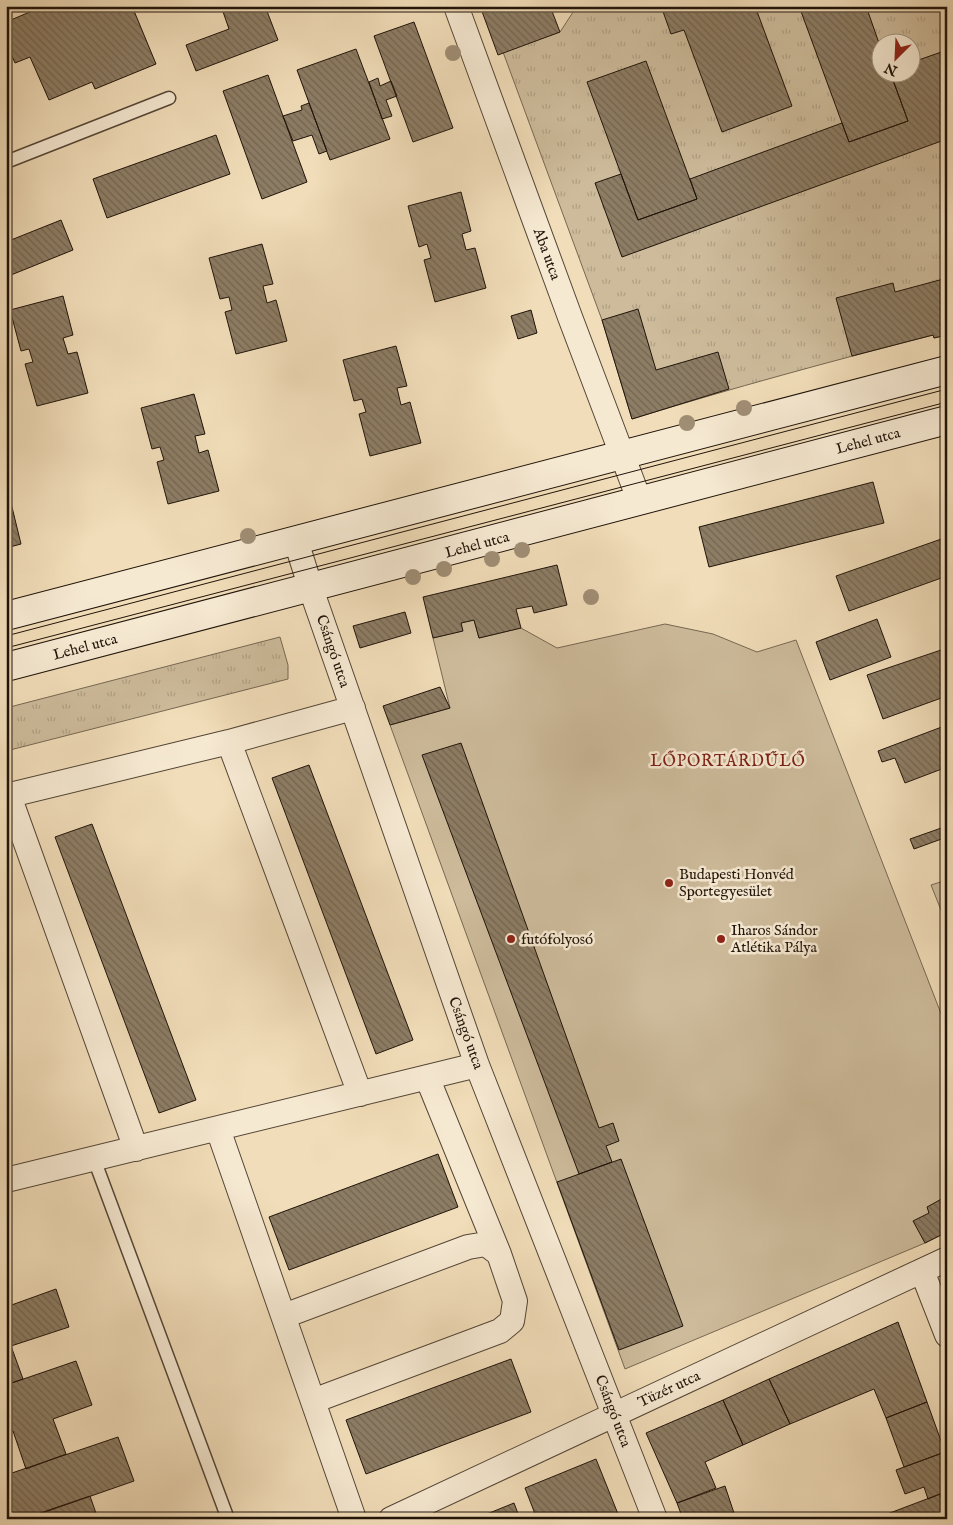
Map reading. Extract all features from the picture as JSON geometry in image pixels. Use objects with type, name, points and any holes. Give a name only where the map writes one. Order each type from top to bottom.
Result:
[{"type":"main road","points":[[6,616],[947,370]]},
{"type":"main road","name":"Lehel utca","points":[[6,667],[947,420]]},
{"type":"street","name":"Aba utca","points":[[456,6],[640,502]]},
{"type":"street","name":"Csángó utca","points":[[296,541],[310,588],[477,1065],[655,1519]]},
{"type":"street","points":[[136,1149],[8,796],[229,742],[353,708]]},
{"type":"street","points":[[229,742],[360,1094]]},
{"type":"street","points":[[6,1180],[477,1065]]},
{"type":"street","points":[[313,1401],[500,1331],[512,1321],[516,1301],[499,1254],[427,1077]]},
{"type":"street","points":[[218,1128],[354,1519]]},
{"type":"street","points":[[284,1316],[468,1247],[486,1244],[499,1254]]},
{"type":"street","name":"Tüzér utca","points":[[391,1519],[947,1259]]},
{"type":"street","points":[[922,1271],[947,1335]]},
{"type":"lane","points":[[6,162],[169,98]]},
{"type":"lane","points":[[94,1159],[228,1519]]},
{"type":"green space","points":[[577,6],[947,6],[947,335],[934,338],[933,335],[857,355],[632,419],[602,320],[503,52],[560,32]]},
{"type":"green space","name":"Budapesti Honvéd Sportegyesület","points":[[474,620],[479,638],[521,628],[557,648],[665,624],[713,634],[757,652],[796,640],[947,1029],[947,1232],[925,1243],[625,1369],[390,725],[450,708],[433,638],[462,631],[461,623]]},
{"type":"green space","points":[[280,637],[288,665],[288,679],[6,751],[6,708]]},
{"type":"green space","points":[[947,880],[947,925],[931,885]]},
{"type":"building","points":[[44,6],[132,6],[156,64],[95,89],[92,82],[49,100],[30,57],[15,63],[6,43],[6,22]]},
{"type":"building","points":[[221,6],[265,6],[278,40],[196,71],[186,45],[229,29]]},
{"type":"building","points":[[480,6],[550,6],[560,32],[498,55]]},
{"type":"building","points":[[661,6],[755,6],[792,106],[722,132],[684,30],[671,34]]},
{"type":"building","points":[[799,6],[866,6],[875,32],[870,32],[870,82],[894,82],[908,121],[849,142]]},
{"type":"building","points":[[414,22],[453,128],[413,142],[374,36]]},
{"type":"building","points":[[356,49],[390,139],[330,160],[297,70]]},
{"type":"building","points":[[947,50],[947,139],[622,257],[595,183],[621,174],[638,220],[697,199],[690,179],[842,123],[849,142],[908,121],[894,82],[920,82],[920,59]]},
{"type":"building","points":[[646,61],[697,199],[638,220],[587,82]]},
{"type":"building","points":[[268,75],[307,182],[262,199],[223,91]]},
{"type":"building","points":[[378,78],[380,86],[391,81],[397,96],[386,100],[392,116],[382,119],[369,82]]},
{"type":"building","points":[[309,103],[327,151],[319,154],[312,135],[293,141],[283,116],[302,110],[301,106]]},
{"type":"building","points":[[216,135],[230,174],[107,218],[93,179]]},
{"type":"building","points":[[461,192],[471,231],[462,234],[466,250],[475,248],[486,288],[435,302],[424,260],[431,258],[427,244],[419,247],[408,206]]},
{"type":"building","points":[[61,220],[73,250],[6,277],[6,242]]},
{"type":"building","points":[[262,244],[273,284],[263,286],[267,303],[276,300],[287,341],[236,354],[225,312],[232,310],[229,297],[220,299],[209,258]]},
{"type":"building","points":[[947,278],[947,335],[934,338],[933,335],[852,356],[836,298],[893,283],[895,292]]},
{"type":"building","points":[[63,296],[73,335],[63,338],[68,354],[77,352],[88,393],[37,406],[25,364],[33,362],[29,349],[21,351],[10,310]]},
{"type":"building","points":[[638,309],[656,370],[718,352],[729,389],[632,419],[602,320]]},
{"type":"building","points":[[531,310],[537,333],[518,339],[511,316]]},
{"type":"building","points":[[396,346],[407,386],[397,388],[401,405],[410,402],[421,443],[370,456],[359,414],[366,412],[362,399],[354,401],[343,360]]},
{"type":"building","points":[[194,394],[205,434],[195,436],[199,453],[208,450],[219,491],[168,504],[157,462],[164,460],[160,447],[152,449],[141,408]]},
{"type":"building","points":[[873,482],[884,523],[709,567],[699,527]]},
{"type":"building","points":[[11,503],[21,544],[6,548],[6,505]]},
{"type":"building","points":[[947,537],[947,576],[849,611],[836,576]]},
{"type":"building","points":[[557,565],[567,605],[534,613],[532,606],[516,609],[521,628],[479,638],[474,620],[461,623],[463,631],[433,638],[423,597]]},
{"type":"building","points":[[405,612],[411,633],[360,648],[353,626]]},
{"type":"building","points":[[877,619],[891,657],[830,680],[816,642]]},
{"type":"building","points":[[947,648],[947,696],[883,719],[867,675]]},
{"type":"building","points":[[440,687],[450,708],[390,725],[383,706]]},
{"type":"building","points":[[947,725],[947,767],[905,783],[895,758],[882,762],[878,751]]},
{"type":"building","name":"futófolyosó","points":[[461,743],[599,1128],[613,1123],[619,1141],[606,1146],[612,1162],[579,1174],[422,755]]},
{"type":"building","points":[[309,765],[413,1040],[376,1054],[272,778]]},
{"type":"building","points":[[92,824],[196,1100],[159,1113],[55,837]]},
{"type":"building","points":[[947,826],[947,837],[914,849],[910,839]]},
{"type":"building","points":[[438,1154],[458,1207],[289,1270],[269,1217]]},
{"type":"building","points":[[621,1159],[683,1326],[619,1350],[557,1182]]},
{"type":"building","points":[[947,1196],[947,1232],[925,1243],[913,1221],[929,1213],[927,1207]]},
{"type":"building","points":[[56,1289],[69,1327],[11,1346],[23,1379],[11,1383],[6,1371],[6,1307]]},
{"type":"building","points":[[898,1322],[927,1402],[886,1418],[874,1389],[790,1424],[769,1379]]},
{"type":"building","points":[[511,1359],[531,1412],[366,1474],[346,1420]]},
{"type":"building","points":[[76,1361],[92,1405],[53,1419],[66,1454],[26,1469],[13,1431],[6,1433],[6,1385]]},
{"type":"building","points":[[769,1379],[790,1424],[743,1445],[723,1400]]},
{"type":"building","points":[[723,1400],[743,1445],[705,1462],[716,1488],[677,1503],[646,1433]]},
{"type":"building","points":[[927,1402],[945,1452],[904,1467],[886,1418]]},
{"type":"building","points":[[118,1437],[134,1481],[25,1519],[6,1519],[6,1475]]},
{"type":"building","points":[[945,1452],[947,1456],[947,1513],[940,1494],[928,1499],[924,1487],[905,1494],[896,1470]]},
{"type":"building","points":[[596,1459],[620,1519],[537,1519],[525,1488]]},
{"type":"building","points":[[725,1486],[736,1519],[683,1519],[677,1503]]},
{"type":"building","points":[[940,1494],[947,1513],[947,1519],[874,1519]]},
{"type":"building","points":[[90,1496],[98,1519],[42,1519],[40,1513]]},
{"type":"building","points":[[514,1503],[520,1519],[483,1519],[482,1516]]},
{"type":"tram line","points":[[6,636],[947,389]]},
{"type":"tram line","points":[[6,648],[947,402]]},
{"type":"place","name":"Budapesti Honvéd Sportegyesület","points":[[669,883]]},
{"type":"place","name":"futófolyosó","points":[[511,939]]},
{"type":"place","name":"Iharos Sándor Atlétika Pálya","points":[[721,939]]},
{"type":"district","name":"LŐPORTÁRDŰLŐ","points":[[728,762]]}]
